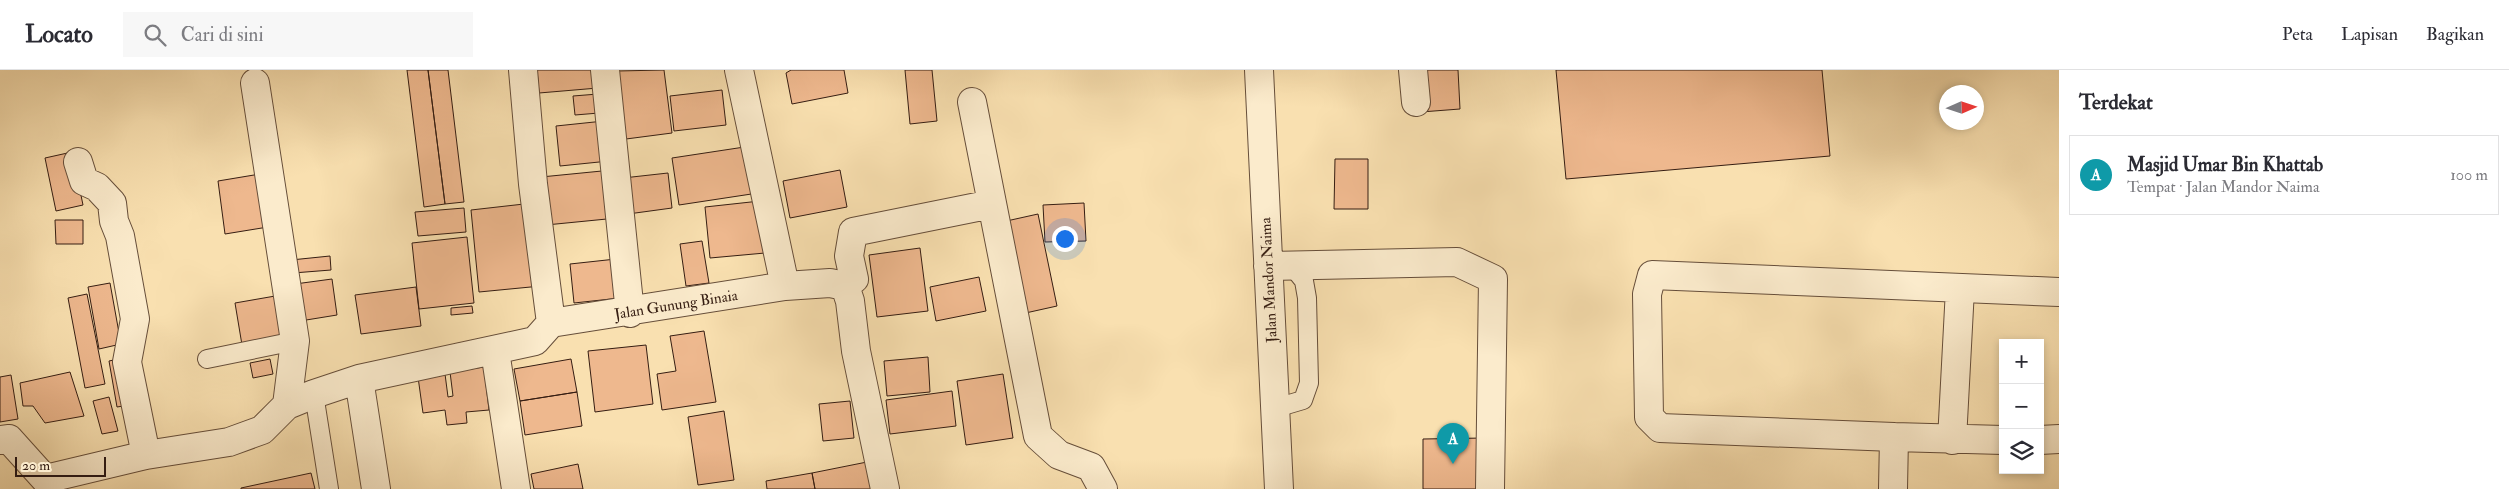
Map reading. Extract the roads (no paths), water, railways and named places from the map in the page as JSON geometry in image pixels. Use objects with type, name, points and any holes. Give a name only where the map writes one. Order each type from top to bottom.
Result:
[{"type":"street","points":[[0,440],[9,439],[45,484],[146,455],[229,442],[262,430],[287,405],[359,379],[535,342],[552,323],[532,184],[522,70]]},
{"type":"street","points":[[605,70],[630,313]]},
{"type":"street","points":[[738,70],[786,286]]},
{"type":"street","name":"Jalan Mandor Naima","points":[[1260,70],[1280,266],[1276,408],[1279,489]]},
{"type":"street","points":[[1413,70],[1416,102]]},
{"type":"street","points":[[255,83],[295,341],[287,405]]},
{"type":"street","points":[[972,102],[1038,436],[1058,455],[1091,467],[1102,486]]},
{"type":"street","points":[[78,162],[84,181],[97,187],[112,203],[114,222],[120,236],[135,320],[127,362],[146,455]]},
{"type":"street","points":[[885,489],[856,351],[850,301],[845,286],[854,279],[849,256],[853,232],[992,204]]},
{"type":"street","points":[[1280,266],[1457,262],[1493,279],[1490,489]]},
{"type":"street","points":[[1999,440],[1894,438],[1660,428],[1649,417],[1647,294],[1652,275],[1960,290],[2059,292]]},
{"type":"street","name":"Jalan Gunung Binaia","points":[[552,323],[630,313],[786,286],[830,283],[845,286]]},
{"type":"street","points":[[1952,440],[1960,290]]},
{"type":"street","points":[[495,351],[516,489]]},
{"type":"street","points":[[359,379],[376,489]]},
{"type":"street","points":[[1893,489],[1894,438]]},
{"type":"street","points":[[2044,440],[2059,440]]},
{"type":"lane","points":[[1276,408],[1303,400],[1309,383],[1307,298],[1304,281],[1280,266]]},
{"type":"lane","points":[[207,359],[295,341]]},
{"type":"lane","points":[[314,394],[329,489]]},
{"type":"place","name":"Masjid Umar Bin Khattab","points":[[1453,464]]}]
